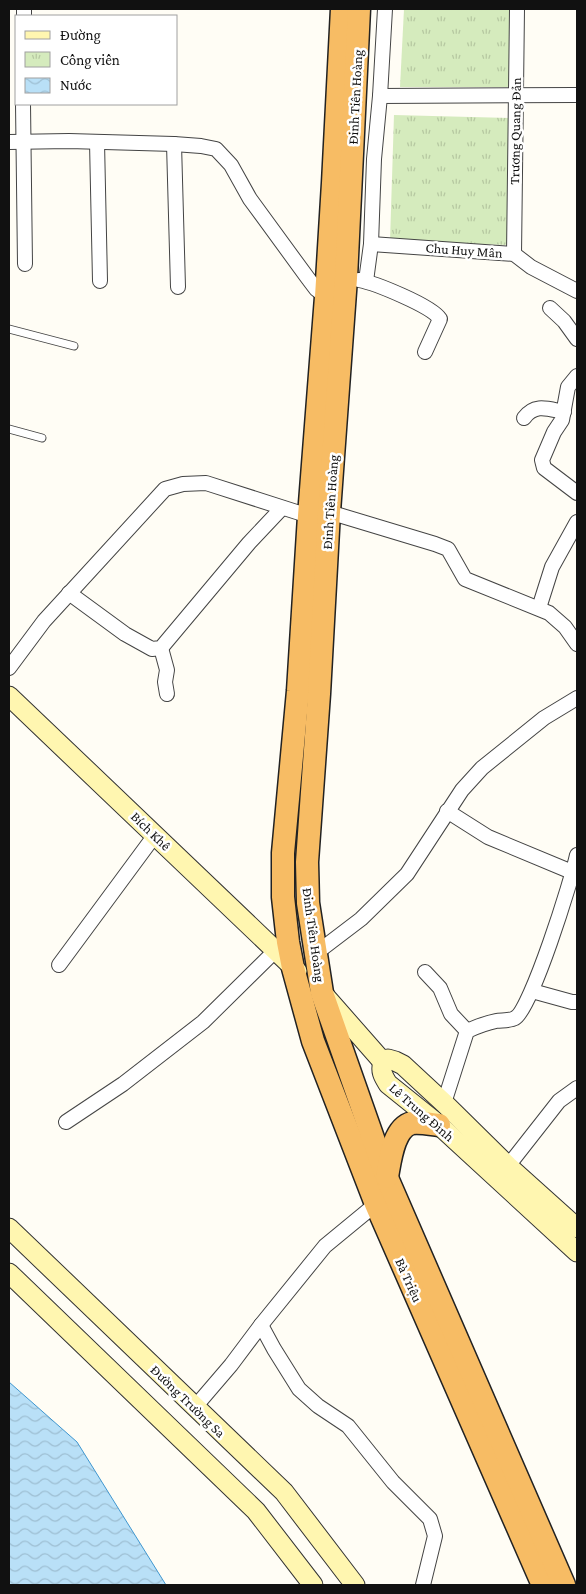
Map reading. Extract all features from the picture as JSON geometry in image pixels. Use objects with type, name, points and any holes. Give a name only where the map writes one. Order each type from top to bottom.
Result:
[{"type":"highway","name":"Đinh Tiên Hoàng","points":[[322,993],[308,903],[307,862],[319,694],[319,514],[326,296],[342,9]]},
{"type":"highway","name":"Đinh Tiên Hoàng","points":[[293,968],[283,897],[283,853],[298,691],[319,514],[356,279],[360,9]]},
{"type":"highway","name":"Bà Triệu","points":[[293,968],[313,1042],[376,1204],[543,1585]]},
{"type":"highway","name":"Bà Triệu","points":[[322,993],[387,1178],[564,1585]]},
{"type":"highway","points":[[387,1178],[392,1147],[406,1125],[422,1123],[439,1125]]},
{"type":"main road","name":"Bích Khê","points":[[9,696],[275,951],[322,993],[382,1062]]},
{"type":"main road","name":"Lê Trung Đình","points":[[577,1228],[508,1166],[403,1065],[388,1059],[382,1062],[381,1068],[388,1084],[439,1125],[577,1252]]},
{"type":"main road","name":"Đường Trường Sa","points":[[9,1228],[284,1492],[355,1585]]},
{"type":"main road","points":[[9,1274],[256,1511],[314,1585]]},
{"type":"street","points":[[385,9],[374,159],[371,244],[356,279],[416,303],[437,315],[440,319],[425,352]]},
{"type":"street","name":"Trương Quang Đản","points":[[514,254],[517,9]]},
{"type":"street","points":[[380,96],[577,95]]},
{"type":"street","points":[[23,105],[25,264]]},
{"type":"street","points":[[9,142],[174,144],[216,149],[231,165],[250,198],[307,278],[316,289],[326,296]]},
{"type":"street","points":[[97,142],[100,281]]},
{"type":"street","points":[[174,144],[178,287]]},
{"type":"street","name":"Chu Huy Mân","points":[[371,244],[514,254],[531,267],[577,291]]},
{"type":"street","points":[[550,308],[577,339]]},
{"type":"street","points":[[577,376],[568,387],[562,420],[554,432],[542,464],[544,468],[577,493]]},
{"type":"street","points":[[524,418],[529,411],[535,409],[542,408],[564,412]]},
{"type":"street","points":[[9,668],[44,621],[165,489],[183,484],[206,483],[282,508],[319,514],[435,544],[448,550],[465,580],[549,613],[564,627],[577,644]]},
{"type":"street","points":[[161,648],[248,543],[282,508]]},
{"type":"street","points":[[539,608],[552,567],[577,522]]},
{"type":"street","points":[[69,593],[125,634],[152,648],[161,648]]},
{"type":"street","points":[[161,648],[167,670],[165,682],[167,694]]},
{"type":"street","points":[[315,954],[361,919],[407,874],[447,811],[462,790],[482,768],[544,718],[561,706],[577,699]]},
{"type":"street","points":[[444,1103],[459,1050],[467,1031],[494,1021],[515,1018],[521,1012],[532,991],[576,864],[488,837],[447,811]]},
{"type":"street","points":[[59,965],[155,835]]},
{"type":"street","points":[[66,1122],[123,1084],[203,1022],[275,951]]},
{"type":"street","points":[[425,972],[440,988],[451,1014],[467,1031]]},
{"type":"street","points":[[532,991],[577,1002]]},
{"type":"street","points":[[508,1166],[559,1101],[577,1088]]},
{"type":"street","points":[[195,1407],[324,1246],[376,1204]]},
{"type":"street","points":[[261,1325],[299,1389],[318,1406],[348,1426],[393,1482],[430,1519],[436,1536],[423,1585]]},
{"type":"lane","points":[[9,329],[74,346]]},
{"type":"lane","points":[[9,429],[42,438]]},
{"type":"green space","points":[[404,9],[516,9],[515,87],[400,87]]},
{"type":"green space","points":[[394,115],[511,118],[508,245],[390,241]]},
{"type":"water","points":[[9,1382],[77,1442],[166,1585],[9,1585]]}]
